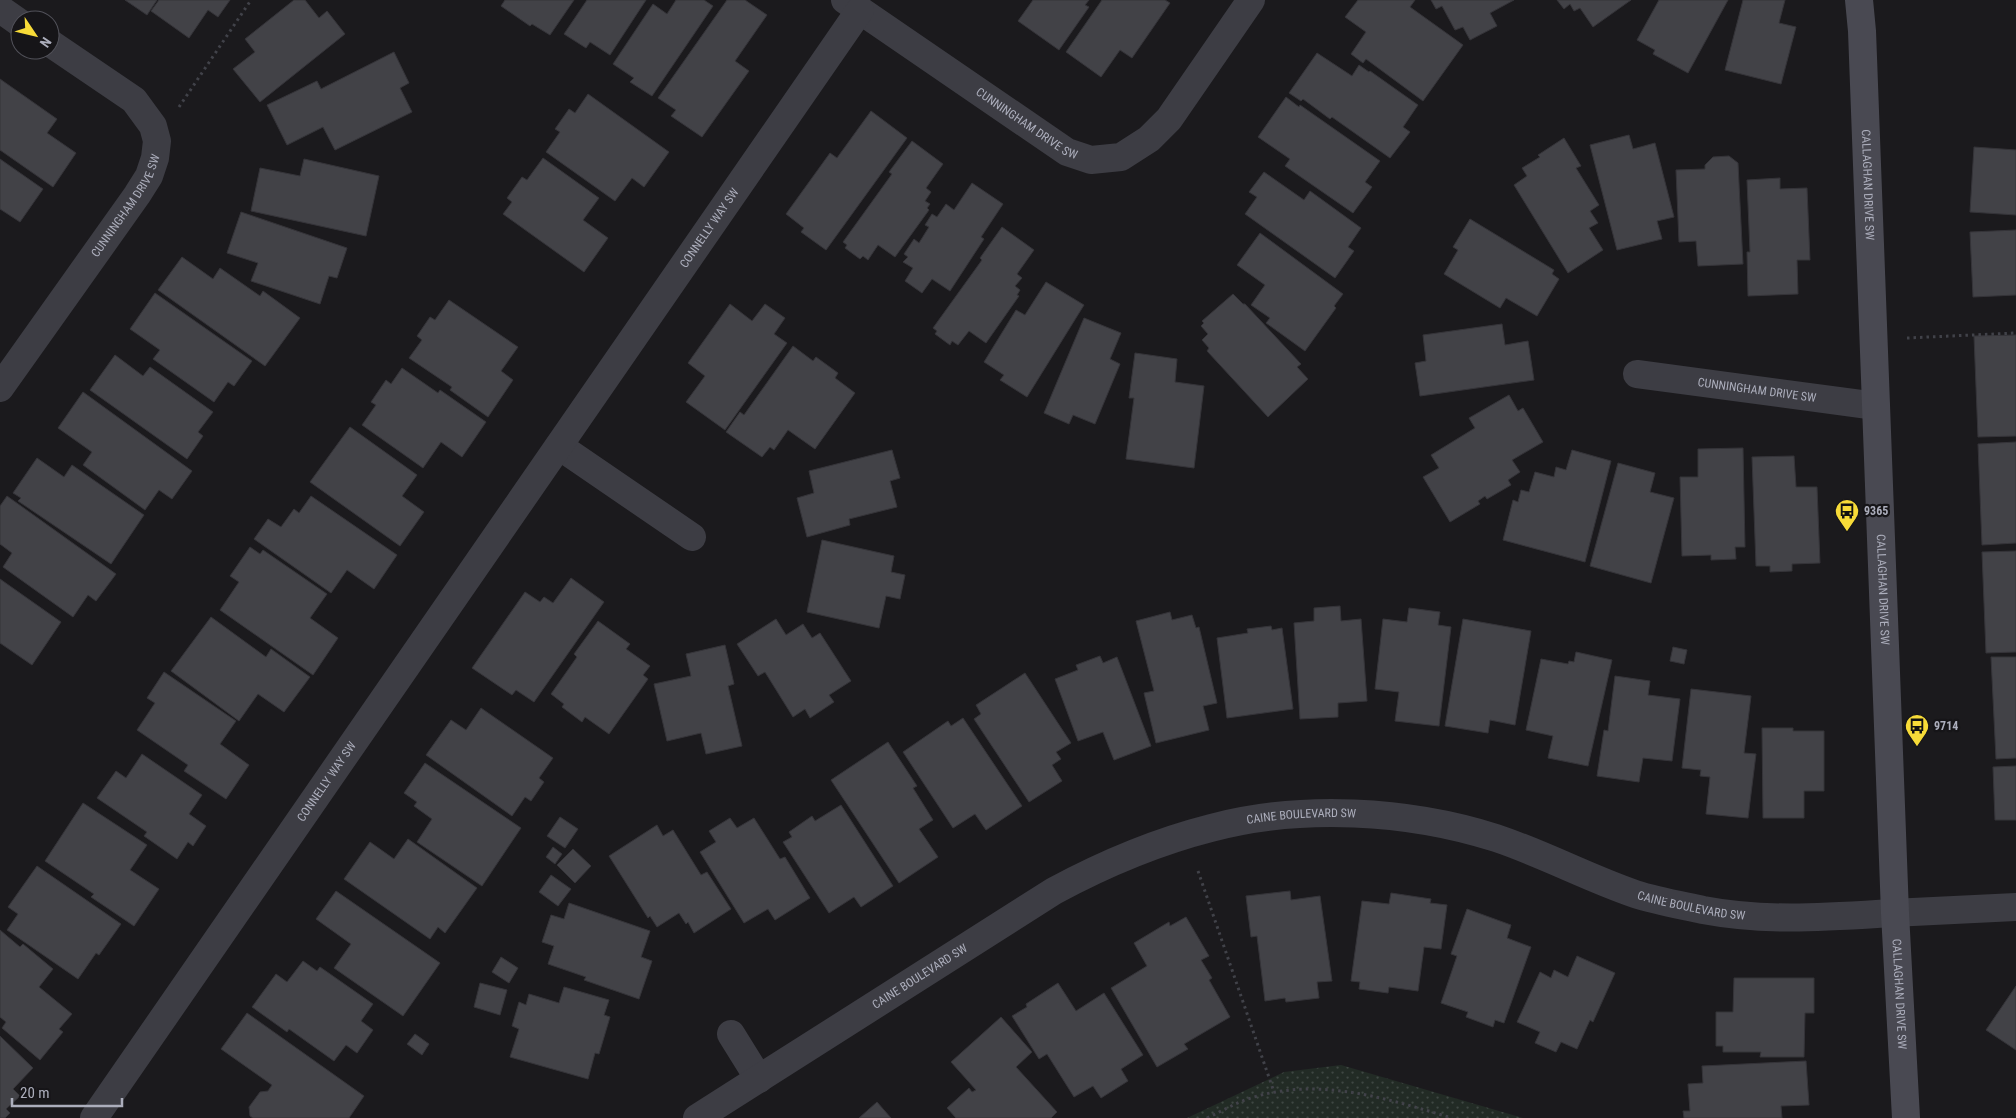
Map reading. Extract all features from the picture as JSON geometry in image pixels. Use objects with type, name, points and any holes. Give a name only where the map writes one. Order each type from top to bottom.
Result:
[{"type":"street","name":"CUNNINGHAM DRIVE SW","points":[[852,5],[1067,152],[1091,160],[1121,157],[1149,139],[1169,119],[1250,0]]},
{"type":"street","name":"CALLAGHAN DRIVE SW","points":[[1859,0],[1862,31],[1895,913],[1906,1118]]},
{"type":"street","name":"CONNELLY WAY SW","points":[[102,1115],[560,446],[852,5]]},
{"type":"street","name":"CUNNINGHAM DRIVE SW","points":[[0,388],[138,195],[149,176],[155,158],[156,141],[153,126],[134,100],[60,50]]},
{"type":"street","name":"CUNNINGHAM DRIVE SW","points":[[1637,374],[1876,406]]},
{"type":"street","points":[[560,446],[692,537]]},
{"type":"street","name":"CAINE BOULEVARD SW","points":[[697,1118],[1054,891],[1128,855],[1168,840],[1213,827],[1257,819],[1306,815],[1359,814],[1399,816],[1431,821],[1507,842],[1636,894],[1673,904],[1731,915],[1802,918],[2016,907]]},
{"type":"street","points":[[731,1034],[759,1079]]},
{"type":"path","points":[[156,141],[251,0]]},
{"type":"path","points":[[1874,340],[2016,333]]},
{"type":"path","points":[[1198,871],[1274,1092]]},
{"type":"path","points":[[1207,1118],[1245,1100],[1274,1092],[1324,1088],[1383,1098],[1452,1118]]},
{"type":"shaded area","points":[[1341,1065],[1523,1118],[1187,1118],[1284,1072]]},
{"type":"building","points":[[125,0],[157,0],[147,15]]},
{"type":"building","points":[[159,0],[230,0],[218,17],[208,10],[189,38],[151,11]]},
{"type":"building","points":[[294,0],[305,0],[319,18],[327,11],[345,34],[260,102],[233,69],[255,52],[245,39]]},
{"type":"building","points":[[505,0],[574,0],[550,35],[532,24],[530,26],[501,6]]},
{"type":"building","points":[[587,0],[646,0],[610,55],[590,42],[586,48],[564,34]]},
{"type":"building","points":[[676,0],[704,0],[713,6],[652,96],[630,82],[634,78],[613,64],[653,4],[667,14]]},
{"type":"building","points":[[727,0],[745,0],[767,15],[735,61],[749,71],[702,137],[671,116],[676,110],[658,98]]},
{"type":"building","points":[[1033,0],[1089,0],[1085,5],[1089,7],[1059,50],[1018,21]]},
{"type":"building","points":[[1102,0],[1165,0],[1170,3],[1132,58],[1120,50],[1101,77],[1066,52]]},
{"type":"building","points":[[1358,0],[1415,0],[1410,7],[1463,45],[1423,101],[1366,59],[1363,63],[1351,54],[1366,32],[1345,17]]},
{"type":"building","points":[[1431,0],[1514,0],[1490,13],[1497,26],[1470,40],[1463,27],[1455,30],[1442,6],[1436,9]]},
{"type":"building","points":[[1557,0],[1631,0],[1593,27],[1580,8],[1574,11],[1570,4],[1564,9]]},
{"type":"building","points":[[1659,0],[1728,0],[1688,73],[1653,54],[1655,50],[1637,40]]},
{"type":"building","points":[[1743,0],[1785,0],[1779,23],[1796,27],[1781,84],[1725,70]]},
{"type":"building","points":[[394,52],[409,83],[400,88],[412,112],[335,150],[323,127],[287,145],[267,105],[317,81],[321,89]]},
{"type":"building","points":[[1317,53],[1352,76],[1359,65],[1418,105],[1403,127],[1410,132],[1390,158],[1332,117],[1330,119],[1303,99],[1301,101],[1289,93]]},
{"type":"building","points":[[0,79],[57,119],[47,133],[76,153],[53,187],[0,150]]},
{"type":"building","points":[[588,94],[669,152],[644,187],[632,178],[615,201],[546,152],[560,132],[555,129],[569,109],[575,113]]},
{"type":"building","points":[[1286,97],[1380,161],[1365,182],[1372,187],[1353,213],[1285,166],[1290,159],[1258,137]]},
{"type":"building","points":[[871,111],[907,138],[826,250],[801,232],[804,228],[786,214],[830,153],[837,158]]},
{"type":"building","points":[[1629,135],[1633,149],[1655,143],[1674,217],[1657,221],[1662,239],[1617,250],[1590,145]]},
{"type":"building","points":[[1564,138],[1581,166],[1576,168],[1599,205],[1590,211],[1598,223],[1589,228],[1603,250],[1568,273],[1514,185],[1527,176],[1522,168],[1540,157],[1538,155]]},
{"type":"building","points":[[912,141],[943,164],[926,188],[931,192],[925,201],[930,204],[927,208],[929,210],[895,257],[878,245],[868,260],[863,256],[860,259],[845,248],[847,245],[843,242],[892,174],[889,172]]},
{"type":"building","points":[[1974,147],[2016,150],[2016,215],[1970,212]]},
{"type":"building","points":[[1729,156],[1738,163],[1743,264],[1698,266],[1696,241],[1679,242],[1676,170],[1705,169],[1705,165],[1713,157]]},
{"type":"building","points":[[543,158],[599,198],[583,220],[608,238],[584,272],[503,214],[512,202],[507,198],[522,177],[527,180]]},
{"type":"building","points":[[0,159],[43,189],[20,222],[0,209]]},
{"type":"building","points":[[304,159],[379,176],[366,236],[251,211],[260,168],[300,176]]},
{"type":"building","points":[[1264,172],[1304,200],[1310,191],[1361,228],[1348,247],[1354,251],[1335,278],[1245,214],[1257,197],[1249,192]]},
{"type":"building","points":[[1780,178],[1780,189],[1807,188],[1810,260],[1797,260],[1798,294],[1748,296],[1747,252],[1750,252],[1747,180]]},
{"type":"building","points":[[972,183],[1003,204],[981,237],[984,239],[950,291],[932,279],[922,293],[905,281],[913,268],[903,262],[908,257],[904,254],[914,239],[919,243],[929,227],[925,225],[932,214],[937,217],[946,204],[954,210]]},
{"type":"building","points":[[241,212],[347,248],[337,278],[329,276],[320,304],[251,281],[258,263],[227,253]]},
{"type":"building","points":[[1470,219],[1554,270],[1552,274],[1559,279],[1537,316],[1506,298],[1500,308],[1444,274],[1458,250],[1453,247]]},
{"type":"building","points":[[1002,227],[1034,250],[1017,274],[1022,278],[1015,286],[1020,290],[1017,295],[1019,296],[986,343],[969,331],[958,345],[952,341],[950,345],[935,334],[937,331],[933,328],[982,260],[980,258]]},
{"type":"building","points":[[2016,230],[2016,295],[1973,297],[1970,232]]},
{"type":"building","points":[[1260,233],[1343,294],[1334,306],[1336,308],[1305,351],[1266,323],[1270,318],[1251,305],[1265,285],[1237,265]]},
{"type":"building","points":[[182,257],[213,279],[220,268],[260,296],[263,291],[300,318],[265,366],[158,290]]},
{"type":"building","points":[[1046,282],[1084,305],[1027,397],[1000,380],[1004,375],[984,362],[1016,310],[1025,315]]},
{"type":"building","points":[[155,293],[252,361],[234,386],[228,382],[214,402],[153,359],[160,350],[130,329]]},
{"type":"building","points":[[1233,294],[1245,304],[1301,364],[1297,367],[1308,379],[1268,417],[1207,351],[1209,348],[1202,340],[1208,334],[1201,326],[1204,323],[1202,321]]},
{"type":"building","points":[[449,300],[518,347],[501,371],[513,380],[488,417],[450,390],[452,387],[409,358],[422,340],[417,336],[430,317],[435,320]]},
{"type":"building","points":[[730,304],[752,321],[765,304],[785,318],[774,334],[787,343],[725,430],[686,402],[705,376],[688,363]]},
{"type":"building","points":[[1084,318],[1121,333],[1110,359],[1120,364],[1095,424],[1073,415],[1069,424],[1044,413]]},
{"type":"building","points":[[1502,324],[1505,345],[1528,341],[1534,380],[1420,396],[1415,363],[1426,361],[1423,335]]},
{"type":"building","points":[[2016,335],[2016,436],[1978,437],[1974,336]]},
{"type":"building","points":[[793,346],[813,361],[816,357],[838,373],[835,378],[855,393],[815,449],[788,430],[774,450],[770,447],[762,457],[726,432],[740,412],[744,415]]},
{"type":"building","points":[[1135,353],[1177,359],[1175,382],[1204,386],[1194,468],[1126,459],[1134,398],[1129,398]]},
{"type":"building","points":[[115,355],[143,376],[150,367],[213,412],[198,432],[203,436],[187,459],[90,390]]},
{"type":"building","points":[[402,368],[438,393],[440,390],[486,422],[462,457],[441,442],[423,468],[362,425],[376,405],[371,402],[386,380],[391,384]]},
{"type":"building","points":[[83,392],[192,471],[172,499],[159,490],[145,510],[83,465],[92,452],[58,428]]},
{"type":"building","points":[[1509,395],[1518,411],[1523,408],[1543,442],[1512,460],[1520,472],[1508,480],[1511,485],[1487,499],[1485,496],[1478,501],[1480,504],[1450,522],[1423,477],[1439,468],[1431,455],[1475,428],[1469,418]]},
{"type":"building","points":[[350,427],[417,475],[402,496],[424,512],[400,546],[310,482]]},
{"type":"building","points":[[2016,442],[2016,543],[1982,545],[1978,444]]},
{"type":"building","points":[[1743,448],[1745,547],[1735,547],[1736,559],[1711,560],[1711,555],[1682,556],[1680,477],[1698,477],[1698,449]]},
{"type":"building","points":[[892,450],[900,478],[890,481],[897,507],[849,519],[850,525],[807,537],[797,498],[814,493],[809,471]]},
{"type":"building","points":[[1572,450],[1611,461],[1585,562],[1503,540],[1513,500],[1518,502],[1521,490],[1529,492],[1535,472],[1554,477],[1556,467],[1566,470]]},
{"type":"building","points":[[1794,456],[1796,487],[1817,487],[1820,563],[1792,564],[1792,571],[1770,572],[1770,566],[1756,566],[1752,457]]},
{"type":"building","points":[[37,458],[64,477],[72,465],[144,515],[111,564],[18,501],[21,498],[13,493]]},
{"type":"building","points":[[1618,463],[1655,473],[1650,492],[1674,498],[1651,583],[1590,566]]},
{"type":"building","points":[[7,496],[116,574],[96,601],[88,595],[73,617],[3,567],[12,553],[0,544],[0,506]]},
{"type":"building","points":[[311,496],[397,555],[374,589],[347,570],[331,593],[254,539],[268,519],[281,527],[294,509],[299,513]]},
{"type":"building","points":[[822,540],[894,556],[891,572],[905,575],[900,599],[886,596],[879,628],[807,612]]},
{"type":"building","points":[[250,547],[260,554],[263,550],[327,594],[310,618],[338,638],[313,675],[220,610],[239,582],[230,576]]},
{"type":"building","points":[[2016,551],[2016,652],[1986,653],[1982,552]]},
{"type":"building","points":[[571,578],[604,602],[534,702],[516,690],[512,695],[472,668],[525,592],[540,602],[544,597],[553,603]]},
{"type":"building","points":[[0,579],[61,622],[32,665],[0,643]]},
{"type":"building","points":[[1340,606],[1341,621],[1361,619],[1367,701],[1338,703],[1338,717],[1300,719],[1294,623],[1314,621],[1314,608]]},
{"type":"building","points":[[1409,608],[1440,612],[1438,625],[1451,627],[1439,726],[1395,721],[1399,692],[1375,689],[1383,619],[1407,622]]},
{"type":"building","points":[[1170,612],[1172,620],[1192,615],[1196,628],[1199,627],[1217,703],[1203,706],[1209,730],[1156,743],[1144,693],[1154,691],[1136,621]]},
{"type":"building","points":[[211,617],[266,657],[271,649],[310,677],[284,712],[258,694],[239,721],[171,671]]},
{"type":"building","points":[[776,619],[786,635],[803,624],[812,638],[820,633],[851,681],[829,695],[834,702],[810,718],[805,709],[793,717],[765,672],[758,676],[737,644]]},
{"type":"building","points":[[1463,619],[1531,631],[1515,725],[1490,720],[1488,733],[1445,726]]},
{"type":"building","points":[[598,621],[630,644],[626,649],[650,666],[643,675],[648,679],[609,734],[585,717],[582,722],[562,707],[564,704],[551,694],[577,657],[574,654]]},
{"type":"building","points":[[1271,626],[1272,630],[1282,628],[1293,709],[1227,718],[1217,638],[1248,633],[1247,629]]},
{"type":"building","points":[[725,645],[734,684],[728,686],[742,746],[706,754],[701,733],[667,741],[654,684],[691,676],[686,654]]},
{"type":"building","points":[[1673,647],[1687,650],[1684,664],[1670,661]]},
{"type":"building","points":[[1576,652],[1612,660],[1588,766],[1548,758],[1553,736],[1526,730],[1541,659],[1568,664],[1569,661],[1574,662]]},
{"type":"building","points":[[1100,656],[1103,663],[1117,657],[1151,746],[1114,760],[1103,732],[1078,741],[1055,679],[1078,670],[1076,665]]},
{"type":"building","points":[[1991,657],[2016,657],[2016,758],[1996,759]]},
{"type":"building","points":[[164,672],[236,721],[220,744],[249,765],[226,799],[184,771],[188,765],[137,730],[155,703],[147,698]]},
{"type":"building","points":[[1025,673],[1071,743],[1056,752],[1061,759],[1052,765],[1062,781],[1029,802],[974,719],[981,714],[976,705]]},
{"type":"building","points":[[1615,676],[1650,681],[1648,695],[1680,699],[1672,761],[1643,758],[1639,782],[1597,776],[1604,730],[1608,731]]},
{"type":"building","points":[[1691,689],[1751,696],[1744,753],[1756,754],[1748,818],[1706,814],[1710,777],[1700,776],[1701,770],[1682,768]]},
{"type":"building","points":[[481,708],[553,758],[539,778],[544,782],[531,801],[525,797],[512,816],[426,755],[451,720],[466,730]]},
{"type":"building","points":[[963,718],[1022,806],[986,830],[975,814],[953,828],[903,752],[948,721],[951,726]]},
{"type":"building","points":[[1762,728],[1824,731],[1824,791],[1804,791],[1804,818],[1763,818]]},
{"type":"building","points":[[888,742],[917,786],[913,788],[933,820],[919,829],[938,857],[899,883],[831,780]]},
{"type":"building","points":[[142,754],[202,795],[189,814],[206,826],[193,846],[188,842],[177,859],[144,836],[147,832],[97,798],[116,771],[126,778]]},
{"type":"building","points":[[425,763],[521,828],[482,886],[417,842],[432,819],[414,806],[417,802],[404,793]]},
{"type":"building","points":[[2016,766],[2016,820],[1995,820],[1993,767]]},
{"type":"building","points":[[83,803],[147,845],[130,870],[159,889],[134,926],[91,897],[94,894],[45,861]]},
{"type":"building","points":[[841,805],[893,886],[861,907],[854,897],[829,913],[783,842],[792,837],[789,832],[812,816],[815,821]]},
{"type":"building","points":[[560,817],[578,829],[565,848],[547,836]]},
{"type":"building","points":[[730,818],[737,828],[754,818],[780,859],[785,857],[810,898],[775,920],[768,909],[744,923],[700,852],[716,842],[709,831]]},
{"type":"building","points":[[657,825],[663,836],[673,830],[701,875],[707,872],[731,909],[694,933],[688,922],[686,924],[679,913],[657,927],[650,916],[648,918],[609,856]]},
{"type":"building","points":[[408,839],[477,888],[445,933],[438,927],[430,939],[344,879],[370,842],[394,859]]},
{"type":"building","points":[[553,847],[562,854],[555,864],[546,857]]},
{"type":"building","points":[[573,849],[591,866],[575,883],[557,865]]},
{"type":"building","points":[[37,866],[121,924],[99,955],[96,953],[78,979],[7,930],[18,914],[8,907]]},
{"type":"building","points":[[551,875],[571,889],[558,906],[539,892]]},
{"type":"building","points":[[336,891],[440,963],[403,1016],[334,968],[351,944],[316,919]]},
{"type":"building","points":[[1290,891],[1291,900],[1320,896],[1332,981],[1317,982],[1319,998],[1286,1002],[1285,998],[1265,1001],[1257,936],[1251,937],[1246,896]]},
{"type":"building","points":[[1391,893],[1431,899],[1430,903],[1447,905],[1441,949],[1424,947],[1418,991],[1389,987],[1388,993],[1359,989],[1360,982],[1351,981],[1362,901],[1389,904]]},
{"type":"building","points":[[569,903],[650,931],[641,957],[652,961],[639,999],[584,980],[586,977],[548,964],[554,946],[542,942],[551,915],[564,919]]},
{"type":"building","points":[[1467,909],[1511,925],[1507,938],[1531,947],[1504,1023],[1495,1020],[1493,1027],[1466,1017],[1468,1012],[1441,1003],[1457,956],[1451,954]]},
{"type":"building","points":[[1186,917],[1209,956],[1201,960],[1212,978],[1209,980],[1230,1017],[1184,1044],[1188,1049],[1157,1067],[1111,988],[1147,966],[1134,943],[1169,922],[1170,926]]},
{"type":"building","points":[[0,930],[20,947],[23,944],[53,969],[39,987],[72,1014],[59,1029],[63,1032],[40,1060],[2,1028],[6,1022],[0,1017]]},
{"type":"building","points":[[1577,956],[1615,973],[1593,1022],[1590,1020],[1577,1049],[1561,1042],[1556,1052],[1535,1043],[1540,1032],[1517,1022],[1540,972],[1551,978],[1554,970],[1568,977]]},
{"type":"building","points":[[501,957],[518,968],[509,983],[492,972]]},
{"type":"building","points":[[303,961],[317,971],[320,967],[373,1004],[361,1021],[373,1030],[357,1053],[346,1045],[334,1061],[289,1029],[287,1032],[252,1007],[276,974],[287,982]]},
{"type":"building","points":[[1734,978],[1814,978],[1814,1013],[1805,1013],[1804,1057],[1760,1057],[1761,1052],[1723,1052],[1723,1046],[1716,1046],[1716,1012],[1733,1012]]},
{"type":"building","points":[[480,983],[507,990],[500,1015],[474,1007]]},
{"type":"building","points":[[1058,983],[1076,1011],[1104,993],[1143,1055],[1121,1069],[1128,1081],[1101,1098],[1093,1086],[1074,1097],[1047,1054],[1039,1059],[1012,1016],[1027,1007],[1026,1004]]},
{"type":"building","points":[[2016,986],[2016,1050],[1986,1030]]},
{"type":"building","points":[[564,987],[609,1000],[604,1015],[610,1017],[599,1054],[595,1053],[588,1079],[510,1057],[519,1029],[512,1026],[519,1002],[526,1005],[529,994],[559,1003]]},
{"type":"building","points":[[247,1013],[364,1096],[349,1118],[253,1118],[250,1116],[249,1107],[260,1092],[268,1091],[272,1085],[221,1049]]},
{"type":"building","points":[[1001,1017],[1032,1052],[1016,1067],[1057,1112],[1051,1118],[956,1118],[947,1108],[969,1088],[972,1092],[976,1090],[951,1062]]},
{"type":"building","points":[[415,1034],[429,1044],[422,1055],[407,1044]]},
{"type":"building","points":[[0,1036],[33,1068],[13,1089],[20,1096],[6,1109],[10,1113],[5,1118],[0,1118]]},
{"type":"building","points":[[1806,1061],[1809,1105],[1781,1106],[1782,1118],[1684,1118],[1683,1111],[1690,1111],[1688,1084],[1703,1083],[1702,1066]]},
{"type":"building","points":[[877,1102],[891,1118],[859,1118]]},
{"type":"place","name":"9365","points":[[1847,532]]},
{"type":"place","name":"9714","points":[[1917,747]]}]
